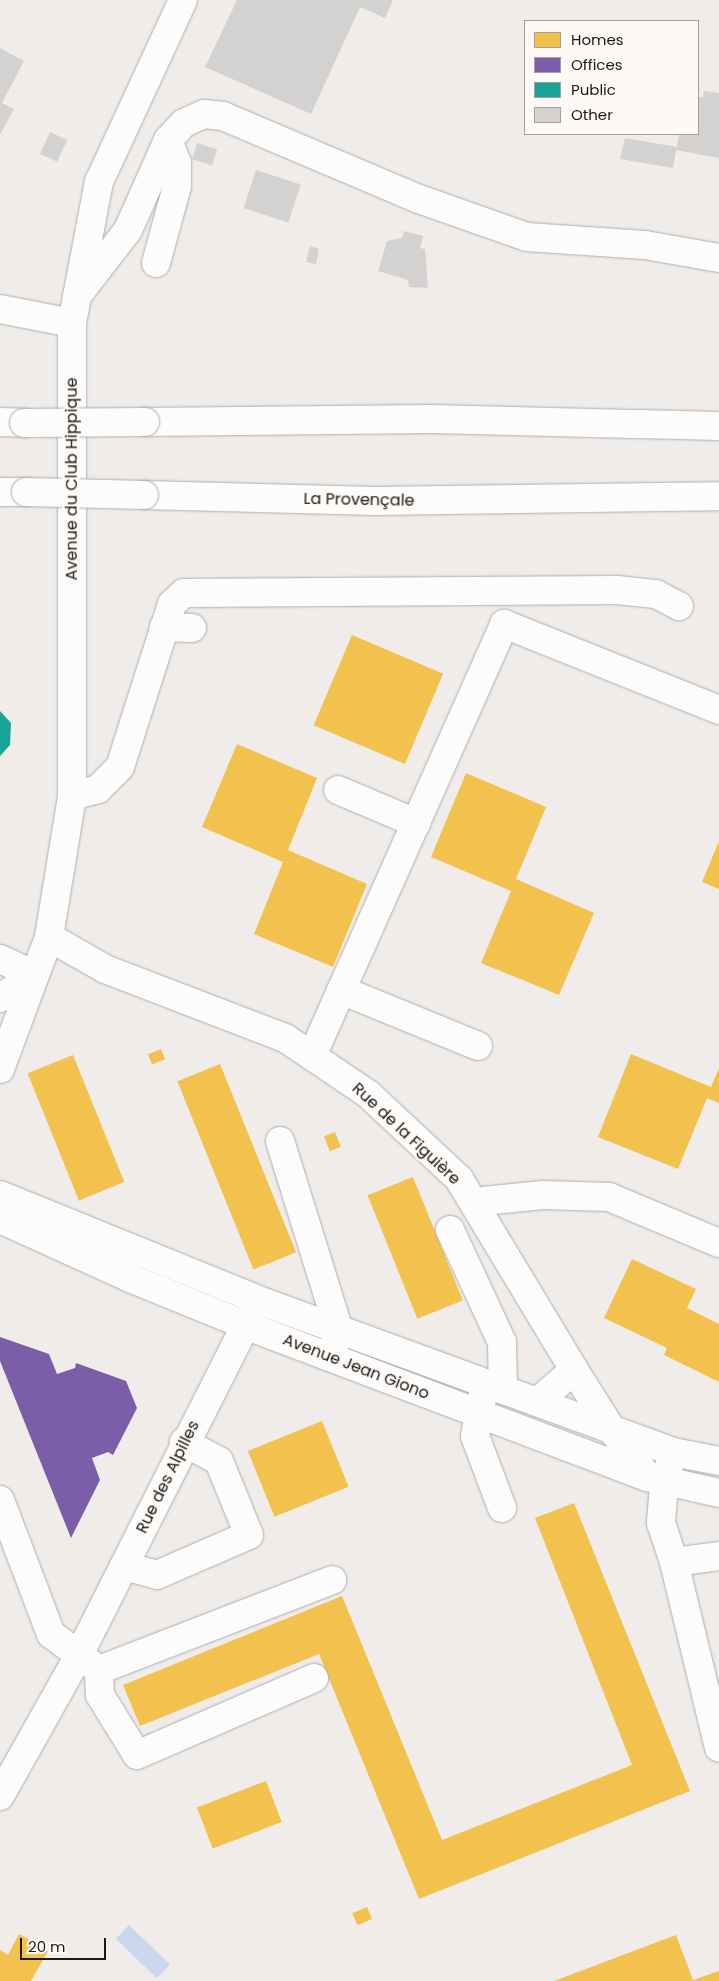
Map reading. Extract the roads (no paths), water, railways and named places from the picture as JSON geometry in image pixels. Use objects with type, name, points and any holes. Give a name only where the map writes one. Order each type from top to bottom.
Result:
[{"type":"main road","name":"Avenue du Club Hippique","points":[[0,1069],[49,938],[72,796],[72,323],[99,182],[183,0]]},
{"type":"main road","points":[[77,296],[128,230],[168,140],[184,123],[204,114],[223,116],[419,199],[527,237],[644,245],[719,258]]},
{"type":"main road","points":[[156,263],[177,186],[177,163],[168,140]]},
{"type":"main road","points":[[0,309],[72,323]]},
{"type":"main road","points":[[12,423],[431,419],[719,410]]},
{"type":"main road","points":[[431,419],[719,426]]},
{"type":"main road","name":"La Provençale","points":[[13,492],[375,501],[719,496]]},
{"type":"main road","points":[[375,501],[719,510]]},
{"type":"main road","points":[[72,796],[98,790],[120,767],[172,604],[184,593],[617,590],[656,594],[679,606]]},
{"type":"main road","points":[[312,1056],[504,624],[719,710]]},
{"type":"main road","points":[[164,627],[192,628]]},
{"type":"main road","points":[[338,790],[416,823]]},
{"type":"main road","name":"Rue de la Figuière","points":[[49,938],[105,969],[271,1032],[312,1056],[368,1094],[459,1179],[612,1430],[656,1480]]},
{"type":"main road","points":[[0,959],[35,975]]},
{"type":"main road","points":[[0,998],[35,975]]},
{"type":"main road","points":[[341,990],[478,1046]]},
{"type":"main road","points":[[280,1141],[339,1330],[330,1357]]},
{"type":"main road","name":"Avenue Jean Giono","points":[[0,1195],[258,1300],[339,1330],[673,1452],[719,1461]]},
{"type":"main road","points":[[473,1202],[543,1195],[609,1197],[719,1243]]},
{"type":"main road","name":"Avenue Jean Giono","points":[[0,1219],[130,1278],[245,1325],[656,1480],[719,1492]]},
{"type":"main road","points":[[450,1230],[502,1342],[494,1387],[478,1413],[475,1436],[502,1508]]},
{"type":"main road","name":"Rue des Alpilles","points":[[0,1796],[89,1662],[124,1566],[184,1442],[258,1300]]},
{"type":"main road","points":[[537,1402],[574,1370]]},
{"type":"main road","points":[[124,1566],[156,1576],[250,1535],[219,1461],[184,1442]]},
{"type":"main road","points":[[673,1452],[656,1480],[661,1524],[674,1562],[719,1748]]},
{"type":"main road","points":[[0,1500],[51,1634],[89,1662],[100,1695],[137,1755],[314,1678]]},
{"type":"main road","points":[[674,1562],[719,1556]]},
{"type":"main road","points":[[89,1662],[332,1580]]},
{"type":"water","points":[[129,1925],[170,1965],[157,1978],[116,1939]]}]
